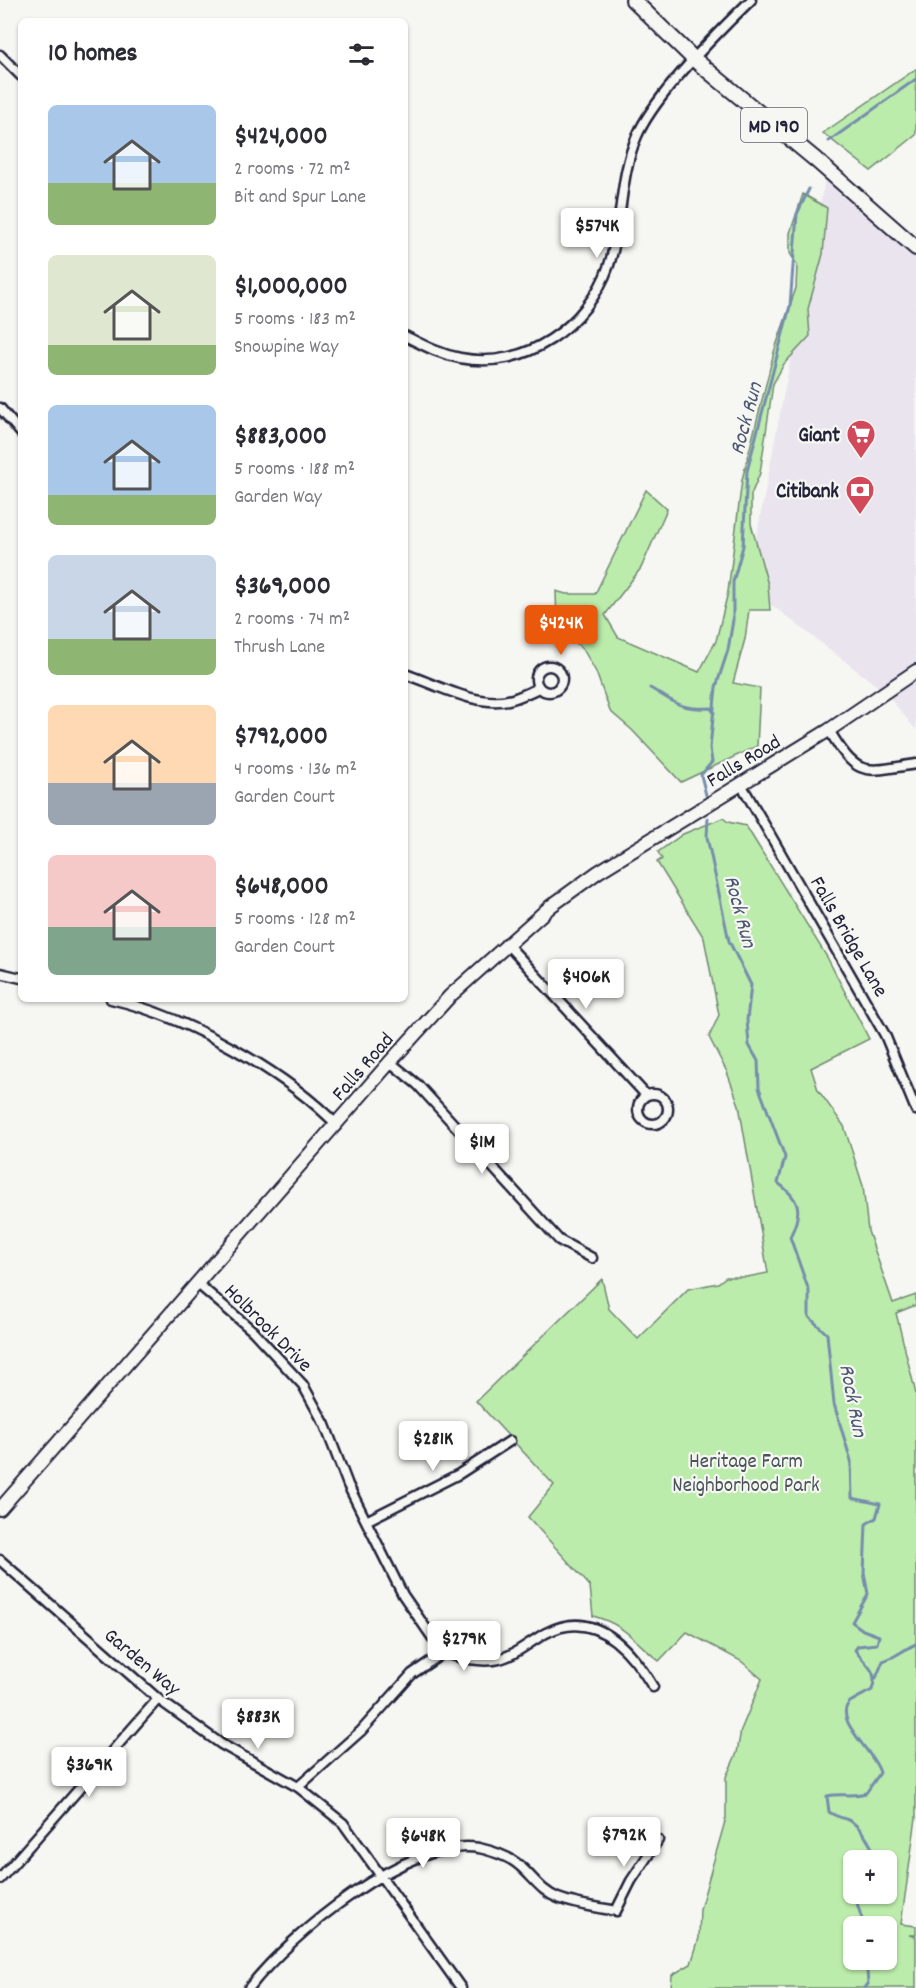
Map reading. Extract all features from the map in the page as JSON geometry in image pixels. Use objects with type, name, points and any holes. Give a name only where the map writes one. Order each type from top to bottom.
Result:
[{"type":"main road","name":"MD 190","points":[[633,0],[695,60],[816,160],[916,248]]},
{"type":"main road","name":"Falls Road","points":[[0,1509],[338,1125],[390,1062],[450,996],[506,943],[598,872],[829,730],[916,671]]},
{"type":"street","points":[[408,338],[435,352],[482,360],[500,359],[542,346],[564,332],[596,296],[609,264],[625,174],[637,136],[654,107],[751,0]]},
{"type":"street","points":[[0,56],[18,73]]},
{"type":"street","points":[[0,408],[18,429]]},
{"type":"street","points":[[408,675],[492,701],[508,700],[539,688]]},
{"type":"street","points":[[829,730],[852,764],[871,770],[916,764]]},
{"type":"street","name":"Falls Bridge Lane","points":[[741,784],[885,1035],[916,1110]]},
{"type":"street","points":[[506,943],[646,1095]]},
{"type":"street","points":[[0,973],[18,977]]},
{"type":"street","points":[[119,1002],[190,1027],[231,1048],[320,1108],[338,1125]]},
{"type":"street","points":[[390,1062],[418,1085],[559,1240],[592,1258]]},
{"type":"street","name":"Holbrook Drive","points":[[198,1284],[253,1331],[303,1385],[325,1425],[366,1521],[403,1595],[443,1653]]},
{"type":"street","points":[[366,1521],[459,1474],[510,1441]]},
{"type":"street","name":"Garden Way","points":[[0,1560],[158,1699],[221,1744],[298,1787],[343,1823],[461,1988]]},
{"type":"street","points":[[298,1787],[361,1731],[412,1674],[443,1653],[467,1660],[494,1660],[515,1653],[553,1629],[570,1626],[587,1627],[602,1631],[624,1646],[636,1658],[653,1687]]},
{"type":"street","points":[[0,1879],[158,1699]]},
{"type":"street","points":[[249,1988],[264,1968],[303,1929],[335,1905],[423,1854],[453,1848],[479,1848],[511,1860],[536,1884],[557,1898],[616,1911],[631,1881],[658,1840]]},
{"type":"shaded area","points":[[827,169],[916,245],[916,730],[885,692],[747,586]]},
{"type":"green space","points":[[916,69],[916,135],[871,171],[823,133]]},
{"type":"green space","points":[[803,194],[827,208],[823,254],[808,309],[810,336],[784,364],[773,384],[760,473],[751,495],[751,524],[768,585],[770,610],[749,610],[745,639],[733,683],[760,688],[757,746],[681,782],[632,730],[610,711],[596,672],[583,649],[557,626],[556,591],[566,594],[595,594],[646,490],[667,509],[641,568],[605,615],[618,637],[699,672],[716,641],[728,592],[742,480],[774,352],[796,288],[797,265],[790,253],[790,233]]},
{"type":"green space","name":"Heritage Farm Neighborhood Park","points":[[723,818],[728,822],[746,826],[827,957],[869,1039],[811,1068],[818,1090],[844,1126],[863,1186],[868,1231],[893,1303],[916,1295],[916,1305],[896,1313],[916,1394],[916,1818],[901,1924],[916,1926],[916,1935],[909,1935],[916,1937],[916,1988],[671,1988],[672,1975],[691,1964],[699,1938],[700,1909],[726,1818],[726,1777],[737,1753],[741,1730],[762,1679],[741,1661],[687,1632],[659,1661],[622,1629],[593,1616],[590,1586],[528,1517],[554,1485],[476,1401],[602,1279],[609,1309],[638,1339],[688,1289],[718,1283],[726,1277],[747,1277],[768,1273],[739,1105],[727,1072],[709,1037],[719,1015],[704,938],[657,862],[662,859],[658,852],[683,834]]},
{"type":"waterway","name":"Rock Run","points":[[829,141],[916,79]]},
{"type":"waterway","name":"Rock Run","points":[[706,795],[701,775],[712,762],[710,748],[716,687],[728,650],[733,620],[733,582],[743,546],[747,471],[790,306],[797,214],[809,189]]},
{"type":"waterway","points":[[650,688],[678,704],[691,708],[711,708],[714,713]]},
{"type":"waterway","name":"Rock Run","points":[[708,818],[707,837],[729,941],[751,985],[747,1020],[749,1045],[758,1061],[759,1088],[785,1157],[778,1183],[792,1196],[798,1207],[797,1221],[790,1237],[809,1291],[809,1317],[827,1334],[834,1404],[851,1461],[852,1498],[880,1504],[876,1518],[866,1524],[864,1573],[868,1594],[852,1622],[863,1630],[879,1636],[877,1644],[858,1646],[855,1650],[873,1673],[874,1683],[872,1690],[850,1702],[846,1709],[850,1727],[877,1765],[880,1773],[866,1793],[827,1796],[829,1812],[852,1822],[861,1830],[872,1850]]},
{"type":"waterway","points":[[876,1678],[883,1661],[916,1644]]},
{"type":"waterway","name":"Rock Run","points":[[857,1904],[861,1916]]},
{"type":"waterway","name":"Rock Run","points":[[865,1988],[868,1984],[867,1970]]},
{"type":"place","name":"Giant","points":[[861,460]]},
{"type":"place","name":"Citibank","points":[[860,516]]}]
